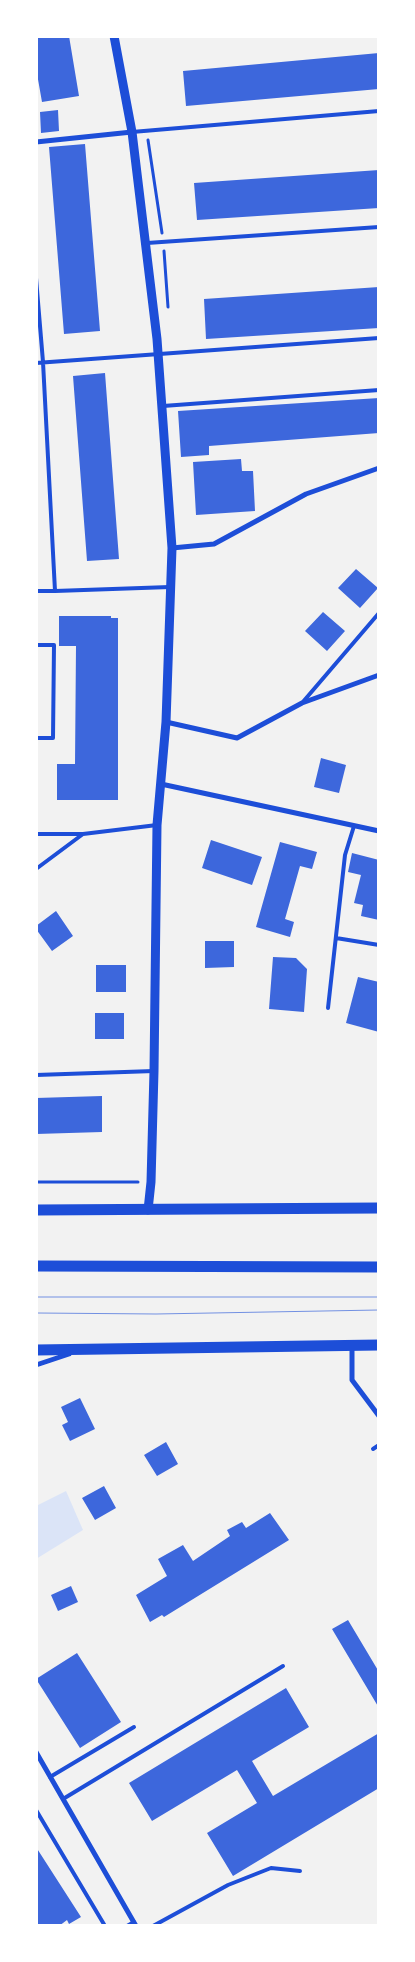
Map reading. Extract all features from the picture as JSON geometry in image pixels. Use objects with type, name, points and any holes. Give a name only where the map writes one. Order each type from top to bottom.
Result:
[{"type":"main road","points":[[36,1210],[379,1208]]},
{"type":"main road","points":[[36,1266],[379,1267]]},
{"type":"main road","points":[[36,1350],[379,1345]]},
{"type":"street","points":[[115,36],[132,132],[159,355],[172,548],[166,722],[157,825],[154,1071],[151,1182],[148,1210]]},
{"type":"street","points":[[36,142],[132,132]]},
{"type":"street","points":[[172,548],[214,544],[306,494],[379,468]]},
{"type":"street","points":[[166,722],[238,738],[302,703],[379,675]]},
{"type":"street","points":[[161,784],[379,831]]},
{"type":"street","points":[[352,1346],[352,1380],[379,1416]]},
{"type":"street","points":[[36,1365],[81,1350]]},
{"type":"street","points":[[36,1752],[135,1924]]},
{"type":"lane","points":[[132,132],[379,111]]},
{"type":"lane","points":[[146,243],[379,227]]},
{"type":"lane","points":[[36,278],[43,362],[55,591]]},
{"type":"lane","points":[[36,363],[379,338]]},
{"type":"lane","points":[[163,406],[379,390]]},
{"type":"lane","points":[[36,592],[170,587]]},
{"type":"lane","points":[[302,703],[379,613]]},
{"type":"lane","points":[[36,645],[54,645],[53,738],[36,738]]},
{"type":"lane","points":[[36,834],[83,834],[157,825]]},
{"type":"lane","points":[[328,1008],[345,855],[354,826]]},
{"type":"lane","points":[[36,869],[83,834]]},
{"type":"lane","points":[[336,938],[379,945]]},
{"type":"lane","points":[[36,1075],[154,1071]]},
{"type":"lane","points":[[373,1449],[379,1445]]},
{"type":"lane","points":[[63,1799],[283,1666]]},
{"type":"lane","points":[[50,1777],[134,1727]]},
{"type":"lane","points":[[36,1810],[105,1926]]},
{"type":"lane","points":[[153,1926],[228,1885],[271,1868],[300,1871]]},
{"type":"lane","points":[[127,1926],[135,1924]]},
{"type":"path","points":[[36,1182],[151,1182]]},
{"type":"shaded area","points":[[66,1491],[83,1530],[36,1559],[36,1506]]},
{"type":"building","points":[[36,36],[69,36],[79,96],[42,102],[36,68]]},
{"type":"building","points":[[379,53],[379,89],[186,106],[183,71]]},
{"type":"building","points":[[58,110],[59,131],[41,133],[40,112]]},
{"type":"building","points":[[85,144],[100,331],[64,334],[49,147]]},
{"type":"building","points":[[379,170],[379,208],[197,220],[194,183]]},
{"type":"building","points":[[379,287],[379,328],[206,339],[204,299]]},
{"type":"building","points":[[105,373],[119,559],[87,561],[73,376]]},
{"type":"building","points":[[379,398],[379,433],[209,446],[209,455],[181,457],[178,411]]},
{"type":"building","points":[[241,459],[242,471],[253,471],[255,511],[196,515],[193,462]]},
{"type":"building","points":[[356,569],[378,588],[360,608],[338,588]]},
{"type":"building","points":[[323,612],[345,631],[327,651],[305,631]]},
{"type":"building","points":[[59,616],[111,616],[111,618],[118,618],[118,800],[57,800],[57,764],[75,764],[76,646],[59,646]]},
{"type":"building","points":[[321,758],[346,765],[339,793],[314,787]]},
{"type":"building","points":[[211,840],[262,857],[252,885],[202,868]]},
{"type":"building","points":[[280,842],[317,852],[312,869],[300,866],[285,919],[294,922],[290,937],[256,927]]},
{"type":"building","points":[[352,853],[379,860],[379,920],[361,916],[363,905],[354,903],[361,875],[348,872]]},
{"type":"building","points":[[56,911],[73,936],[52,951],[36,929],[36,926]]},
{"type":"building","points":[[205,941],[234,941],[234,967],[205,968]]},
{"type":"building","points":[[273,957],[296,958],[307,969],[304,1012],[269,1009]]},
{"type":"building","points":[[96,965],[126,965],[126,992],[96,992]]},
{"type":"building","points":[[358,977],[379,982],[379,1032],[346,1023]]},
{"type":"building","points":[[95,1013],[124,1013],[124,1039],[95,1039]]},
{"type":"building","points":[[102,1096],[102,1132],[36,1134],[36,1098]]},
{"type":"building","points":[[80,1398],[95,1429],[70,1441],[62,1425],[68,1422],[61,1407]]},
{"type":"building","points":[[166,1442],[178,1464],[157,1476],[144,1455]]},
{"type":"building","points":[[104,1486],[116,1508],[95,1520],[82,1498]]},
{"type":"building","points":[[270,1513],[289,1540],[164,1617],[162,1615],[150,1622],[136,1595],[167,1576],[158,1559],[183,1545],[193,1561],[230,1536],[227,1530],[242,1522],[246,1528]]},
{"type":"building","points":[[71,1586],[78,1602],[58,1611],[51,1595]]},
{"type":"building","points":[[348,1620],[379,1672],[379,1708],[332,1629]]},
{"type":"building","points":[[77,1653],[121,1722],[80,1748],[36,1679]]},
{"type":"building","points":[[286,1688],[309,1727],[252,1761],[273,1796],[379,1733],[379,1788],[233,1876],[207,1833],[257,1803],[237,1770],[152,1821],[129,1783]]},
{"type":"building","points":[[36,1847],[81,1917],[69,1924],[67,1920],[59,1926],[36,1926]]},
{"type":"tram line","points":[[36,1297],[379,1297]]},
{"type":"tram line","points":[[36,1313],[156,1314],[379,1310]]}]
